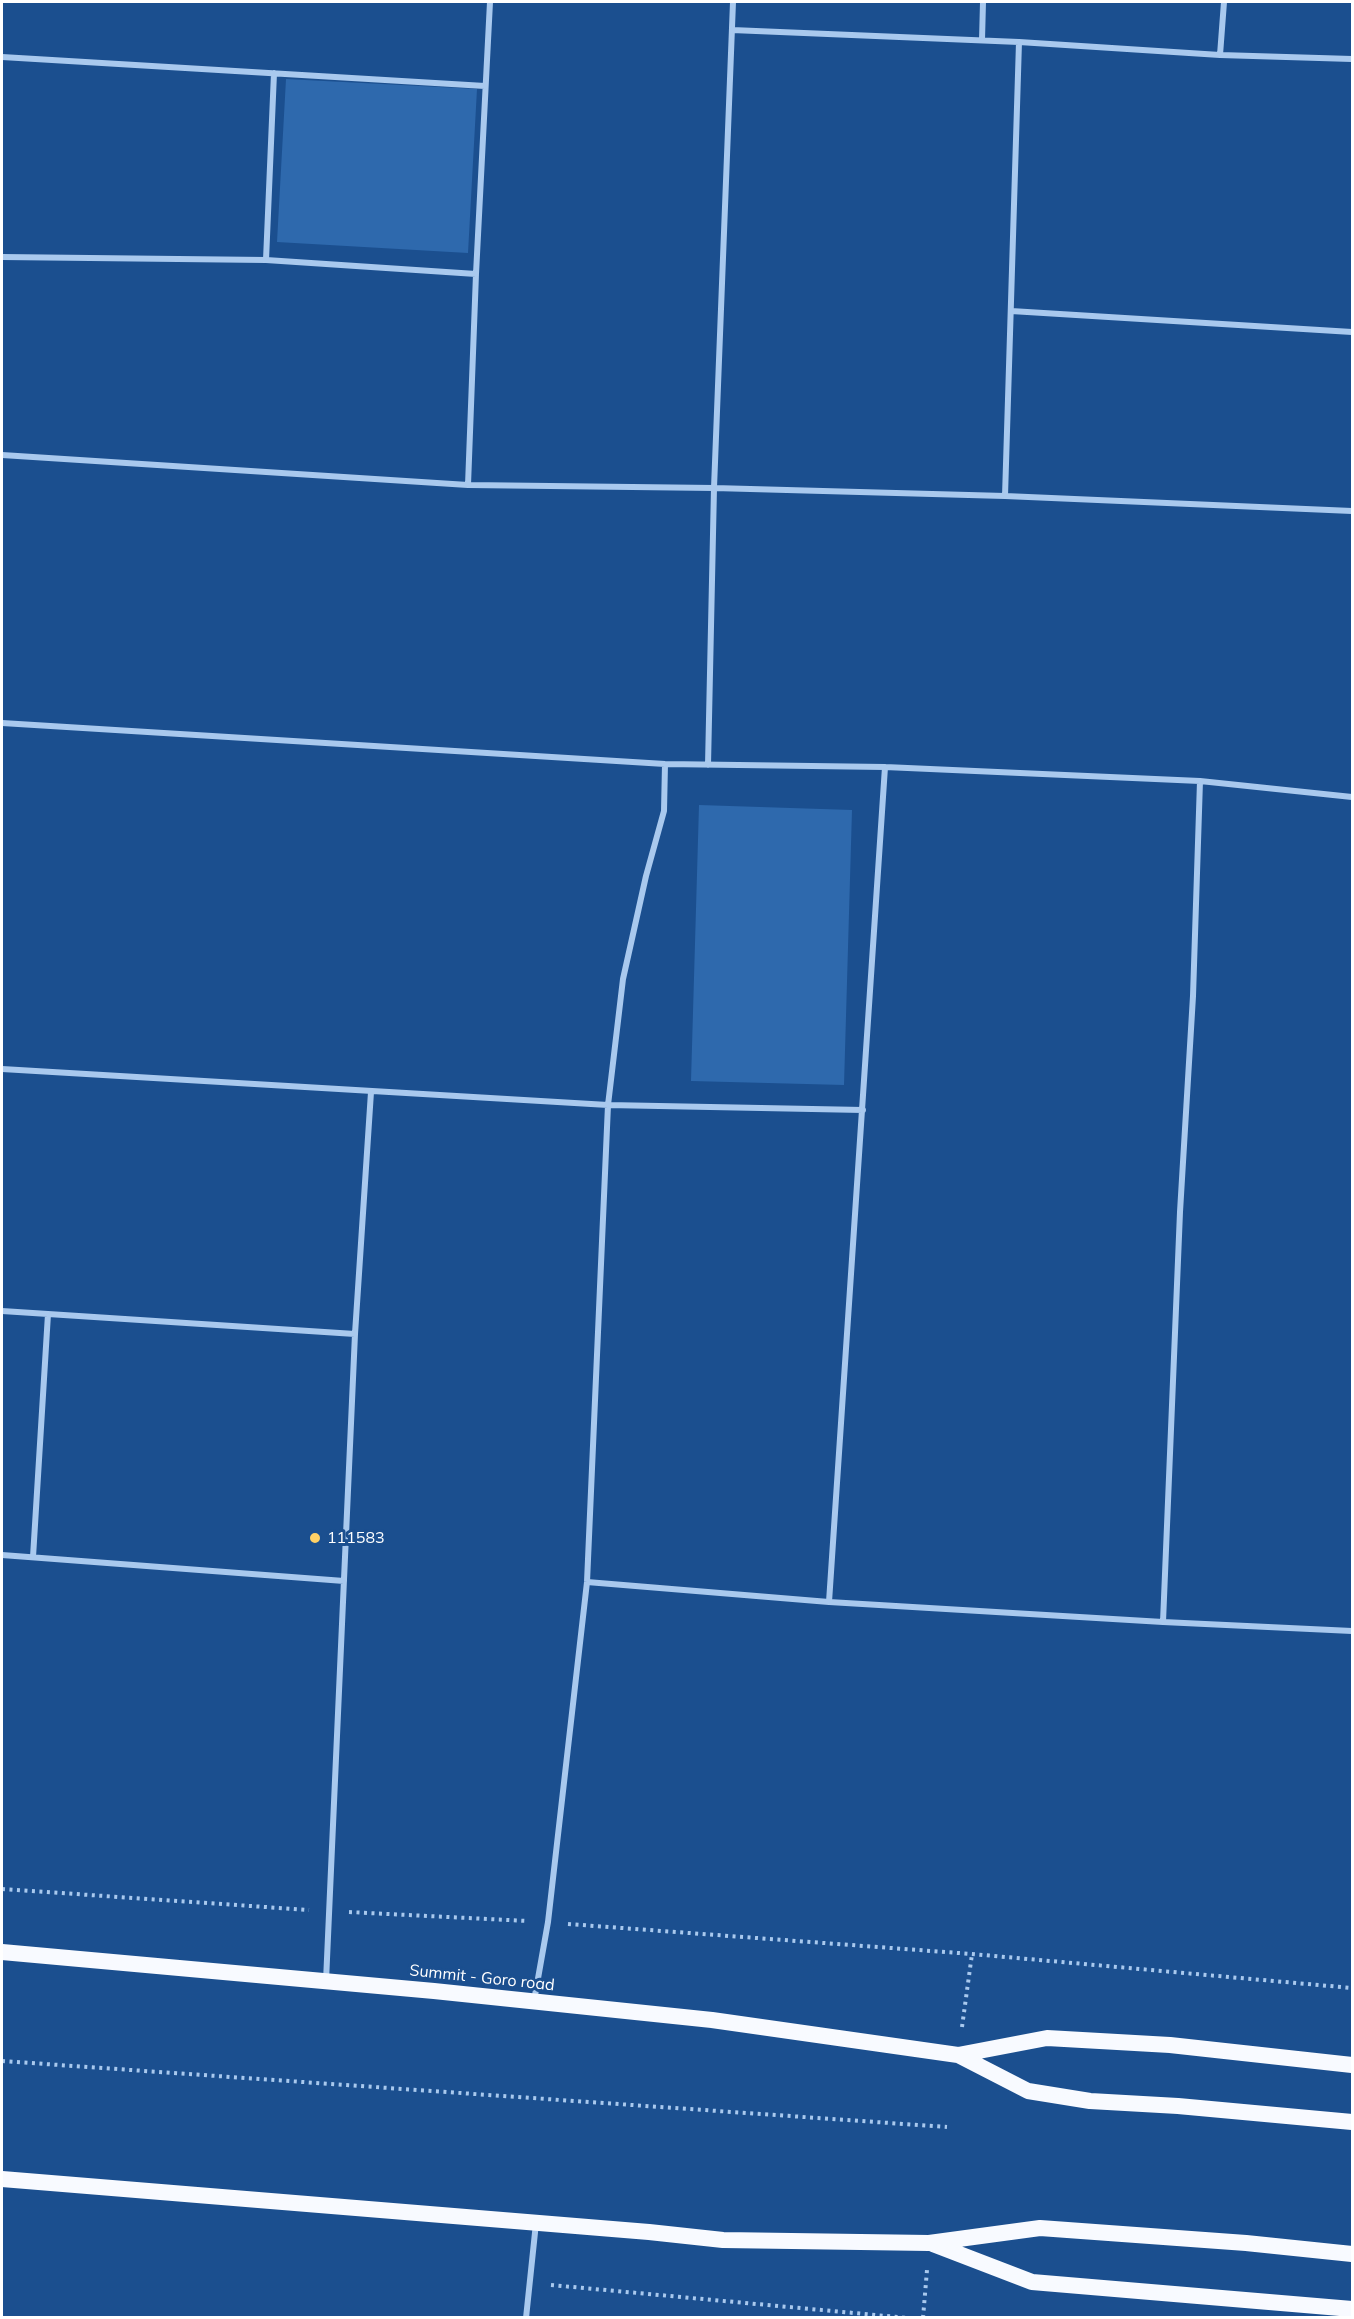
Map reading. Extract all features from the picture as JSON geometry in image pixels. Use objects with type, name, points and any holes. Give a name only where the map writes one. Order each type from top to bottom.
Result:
[{"type":"highway","name":"Summit - Goro road","points":[[2,1952],[534,2001],[712,2020],[958,2055]]},
{"type":"highway","points":[[958,2055],[1047,2038],[1170,2045],[1353,2065]]},
{"type":"highway","points":[[958,2055],[1028,2091],[1090,2101],[1178,2106],[1353,2122]]},
{"type":"highway","points":[[2,2179],[723,2240],[929,2242],[1040,2228],[1246,2243],[1353,2254]]},
{"type":"highway","points":[[929,2242],[1032,2282],[1353,2309]]},
{"type":"street","points":[[468,485],[490,2]]},
{"type":"street","points":[[708,765],[714,488],[733,2]]},
{"type":"street","points":[[982,40],[983,2]]},
{"type":"street","points":[[1220,55],[1224,2]]},
{"type":"street","points":[[732,30],[982,40],[1220,55],[1353,58]]},
{"type":"street","points":[[1005,496],[1019,42]]},
{"type":"street","points":[[2,57],[485,86]]},
{"type":"street","points":[[266,260],[274,73]]},
{"type":"street","points":[[2,257],[266,260],[476,274]]},
{"type":"street","points":[[1011,311],[1353,332]]},
{"type":"street","points":[[2,455],[468,485],[714,488],[1005,496],[1353,511]]},
{"type":"street","points":[[2,723],[665,764],[885,767],[1200,780],[1353,797]]},
{"type":"street","points":[[534,2001],[548,1922],[587,1582],[608,1105],[623,979],[645,876],[664,812],[665,764]]},
{"type":"street","points":[[829,1602],[885,767]]},
{"type":"street","points":[[1162,1622],[1179,1224],[1193,996],[1200,780]]},
{"type":"street","points":[[2,1069],[608,1105],[863,1110]]},
{"type":"street","points":[[326,1982],[355,1334],[371,1092]]},
{"type":"street","points":[[2,1311],[355,1334]]},
{"type":"street","points":[[33,1557],[48,1314]]},
{"type":"street","points":[[2,1555],[344,1581]]},
{"type":"street","points":[[587,1582],[829,1602],[1353,1631]]},
{"type":"street","points":[[526,2318],[536,2223]]},
{"type":"path","points":[[2,1889],[329,1911],[548,1922],[972,1954],[1353,1988]]},
{"type":"path","points":[[958,2055],[972,1954]]},
{"type":"path","points":[[2,2061],[947,2127]]},
{"type":"path","points":[[923,2318],[929,2242]]},
{"type":"path","points":[[530,2283],[908,2318]]},
{"type":"shaded area","points":[[286,79],[477,89],[468,253],[277,242]]},
{"type":"shaded area","points":[[699,805],[852,810],[844,1085],[691,1081]]},
{"type":"place","name":"111583","points":[[315,1538]]}]
